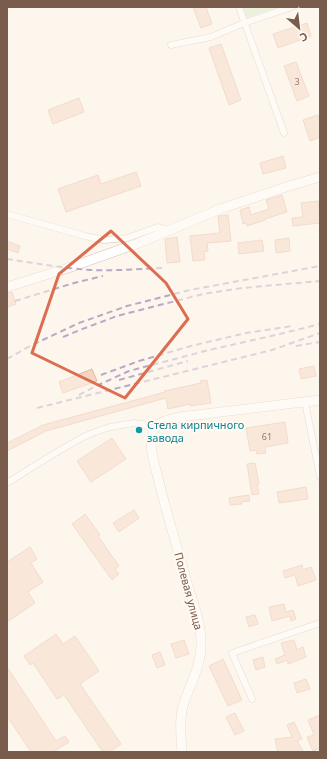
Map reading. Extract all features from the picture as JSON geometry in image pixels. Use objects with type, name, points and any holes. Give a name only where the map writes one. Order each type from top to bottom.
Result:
[{"type":"main road","points":[[7,287],[68,268],[139,243],[220,209],[320,177]]},
{"type":"main road","points":[[154,430],[157,426],[164,422],[180,417],[320,400]]},
{"type":"main road","name":"Полевая улица","points":[[154,430],[151,444],[154,460],[162,494],[191,596],[202,644],[200,659],[182,707],[182,752]]},
{"type":"street","points":[[239,7],[284,133]]},
{"type":"street","points":[[172,45],[211,37],[244,23],[292,7]]},
{"type":"street","points":[[7,214],[104,240],[127,238],[158,227],[168,230]]},
{"type":"street","points":[[304,402],[320,477]]},
{"type":"street","points":[[7,483],[85,436],[98,431],[110,427],[134,423],[143,424],[154,430]]},
{"type":"street","points":[[252,699],[232,652],[320,623]]},
{"type":"highlighted area","points":[[111,231],[166,283],[188,319],[125,398],[32,353],[59,274]]},
{"type":"green space","points":[[242,7],[280,7],[246,18]]},
{"type":"building","points":[[193,7],[206,7],[212,24],[201,28]]},
{"type":"building","points":[[307,23],[311,36],[278,48],[273,34]]},
{"type":"building","points":[[221,44],[241,100],[229,105],[209,48]]},
{"type":"building","points":[[296,62],[309,96],[297,101],[284,66]]},
{"type":"building","points":[[79,98],[84,112],[53,124],[48,110]]},
{"type":"building","points":[[318,115],[320,121],[320,137],[310,141],[303,120]]},
{"type":"building","points":[[283,156],[286,168],[263,174],[260,163]]},
{"type":"building","points":[[136,172],[141,186],[66,212],[58,189],[98,175],[101,184]]},
{"type":"building","points":[[282,195],[287,212],[247,226],[246,223],[243,224],[240,210],[249,207],[251,215],[269,209],[266,200]]},
{"type":"building","points":[[318,201],[320,223],[293,226],[292,218],[303,217],[301,203]]},
{"type":"building","points":[[228,215],[231,241],[207,243],[208,251],[204,252],[205,260],[193,261],[190,236],[220,233],[218,216]]},
{"type":"building","points":[[177,237],[180,262],[167,263],[165,239]]},
{"type":"building","points":[[289,238],[290,251],[276,253],[275,240]]},
{"type":"building","points":[[262,240],[264,251],[239,254],[238,243]]},
{"type":"building","points":[[7,241],[20,246],[18,253],[7,249]]},
{"type":"building","points":[[12,292],[16,304],[7,307],[7,293]]},
{"type":"building","points":[[314,366],[316,376],[301,379],[299,369]]},
{"type":"building","points":[[92,369],[97,381],[63,393],[59,382]]},
{"type":"building","points":[[207,380],[211,403],[190,406],[190,404],[168,409],[166,398],[46,431],[7,451],[7,443],[43,425],[165,392],[164,391],[201,383],[200,381]]},
{"type":"building","points":[[285,422],[288,443],[265,447],[266,453],[257,454],[256,450],[250,451],[246,428]]},
{"type":"building","points":[[112,438],[126,459],[91,482],[77,461]]},
{"type":"building","points":[[255,463],[259,484],[257,484],[259,494],[252,495],[247,464]]},
{"type":"building","points":[[306,487],[308,499],[279,503],[277,492]]},
{"type":"building","points":[[249,495],[250,501],[241,502],[242,504],[230,505],[229,498]]},
{"type":"building","points":[[134,510],[139,518],[119,532],[113,523]]},
{"type":"building","points":[[85,514],[119,566],[115,569],[119,574],[112,580],[72,524]]},
{"type":"building","points":[[30,547],[37,559],[31,563],[43,582],[28,592],[35,603],[7,622],[7,562]]},
{"type":"building","points":[[302,565],[303,570],[311,567],[316,580],[298,586],[295,575],[285,578],[283,571]]},
{"type":"building","points":[[284,604],[286,612],[293,610],[296,619],[291,621],[290,616],[272,621],[269,607]]},
{"type":"building","points":[[255,615],[258,624],[249,627],[246,617]]},
{"type":"building","points":[[56,634],[63,644],[75,636],[99,671],[80,684],[121,744],[109,752],[103,752],[64,695],[57,699],[33,663],[30,665],[24,656]]},
{"type":"building","points":[[184,640],[189,654],[176,658],[171,644]]},
{"type":"building","points":[[294,640],[297,650],[303,647],[306,657],[288,664],[287,660],[277,664],[275,659],[285,655],[281,643]]},
{"type":"building","points":[[160,652],[165,665],[157,668],[152,655]]},
{"type":"building","points":[[263,657],[265,667],[256,670],[253,660]]},
{"type":"building","points":[[223,659],[242,700],[228,706],[209,666]]},
{"type":"building","points":[[7,667],[56,741],[65,736],[69,742],[53,752],[31,752],[7,716]]},
{"type":"building","points":[[306,679],[310,689],[297,693],[294,683]]},
{"type":"building","points":[[235,713],[244,731],[235,735],[226,717]]},
{"type":"building","points":[[320,715],[320,748],[313,751],[307,737],[314,735],[308,720]]},
{"type":"building","points":[[294,722],[302,739],[297,741],[304,752],[278,752],[275,739],[292,737],[287,725]]},
{"type":"railway","points":[[7,259],[90,270],[164,268]]},
{"type":"railway","points":[[7,359],[30,346],[79,323],[127,306],[190,290],[320,266]]},
{"type":"railway","points":[[15,301],[103,276]]},
{"type":"railway","points":[[63,337],[117,316],[203,294],[242,288],[320,281]]},
{"type":"railway","points":[[79,395],[129,371],[209,350],[320,324]]},
{"type":"railway","points":[[101,375],[139,361],[191,346],[246,333],[292,326]]},
{"type":"railway","points":[[37,408],[272,350],[320,333]]},
{"type":"railway","points":[[296,346],[320,342]]},
{"type":"railway","points":[[119,380],[188,361]]},
{"type":"place","name":"Стела кирпичного завода","points":[[139,430]]}]
